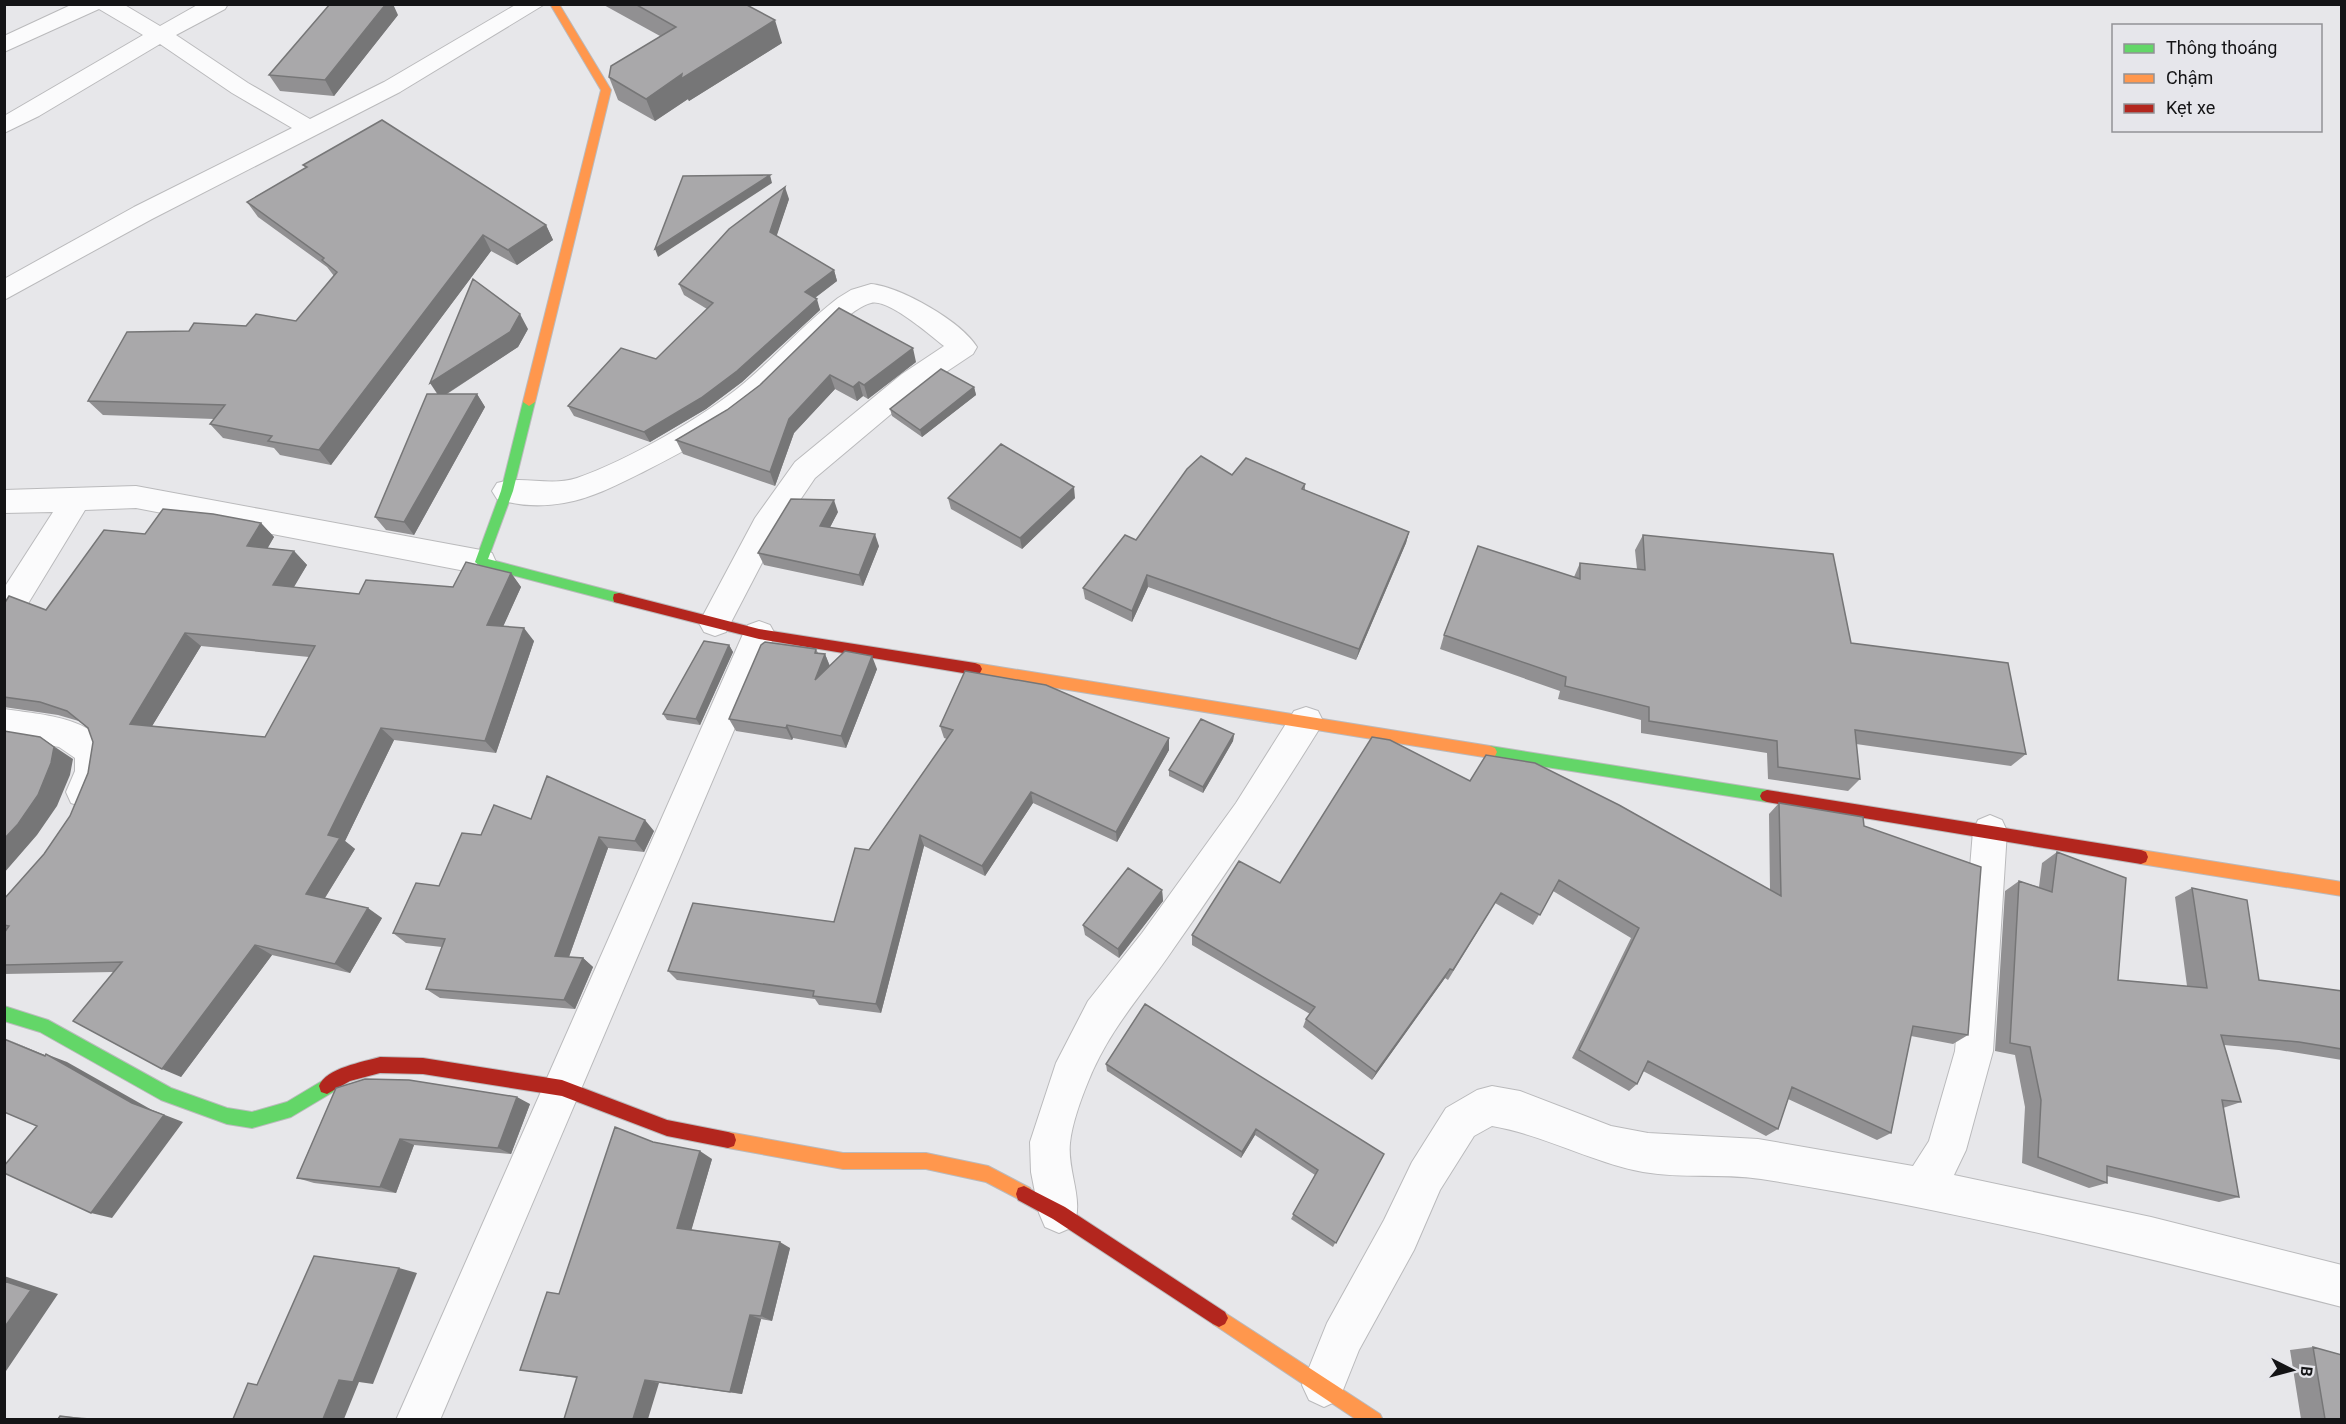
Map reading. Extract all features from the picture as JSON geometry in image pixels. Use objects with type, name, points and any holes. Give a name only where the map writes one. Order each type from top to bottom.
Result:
[{"type":"street","points":[[4,45],[92,4]]},
{"type":"street","points":[[106,4],[157,33],[240,88],[309,128]]},
{"type":"street","points":[[4,126],[105,68],[157,33],[216,4]]},
{"type":"street","points":[[4,291],[143,213],[392,87],[534,4]]},
{"type":"street","points":[[481,562],[507,491],[606,90],[555,4]]},
{"type":"street","points":[[507,491],[538,495],[570,491],[599,481],[689,437],[740,402],[824,323],[855,300],[870,292],[891,295],[963,347],[912,381],[805,470],[766,526],[715,623]]},
{"type":"street","points":[[4,502],[136,498],[481,562],[759,634],[2342,889]]},
{"type":"street","points":[[4,616],[76,499]]},
{"type":"street","points":[[418,1419],[759,634]]},
{"type":"street","points":[[1059,1213],[1051,1172],[1050,1142],[1070,1077],[1101,1014],[1155,945],[1241,824],[1306,722]]},
{"type":"street","points":[[4,723],[67,734],[92,751],[92,771],[66,824]]},
{"type":"street","points":[[1923,1188],[1946,1150],[1974,1051],[1990,831]]},
{"type":"street","points":[[4,1013],[44,1024],[166,1094],[227,1116],[252,1120],[291,1109],[347,1074],[380,1065],[423,1066],[562,1088],[667,1128],[816,1158],[843,1161],[926,1161],[988,1174],[1059,1213],[1374,1419]]},
{"type":"street","points":[[1324,1385],[1342,1338],[1399,1235],[1426,1176],[1460,1122],[1477,1110],[1492,1106],[1520,1111],[1611,1146],[1648,1153],[1758,1159],[1923,1188],[2151,1238],[2342,1286]]},
{"type":"building","points":[[330,4],[386,4],[325,80],[269,75]]},
{"type":"building","points":[[635,4],[745,4],[775,20],[681,79],[682,74],[646,99],[609,77],[611,66],[676,27]]},
{"type":"building","points":[[382,120],[546,225],[508,250],[483,235],[319,450],[268,441],[272,436],[210,424],[225,405],[88,401],[127,332],[189,331],[194,323],[246,326],[256,314],[296,321],[337,272],[322,260],[324,258],[247,202],[307,167],[303,165]]},
{"type":"building","points":[[770,175],[655,249],[683,176]]},
{"type":"building","points":[[785,187],[770,232],[834,270],[805,292],[817,299],[737,371],[701,398],[644,432],[568,406],[621,348],[656,359],[713,303],[679,284],[729,229]]},
{"type":"building","points":[[473,279],[520,314],[510,332],[430,383]]},
{"type":"building","points":[[839,308],[913,348],[864,385],[859,382],[853,387],[830,375],[789,419],[770,472],[676,440],[727,410],[760,385]]},
{"type":"building","points":[[941,369],[974,387],[920,430],[890,409]]},
{"type":"building","points":[[427,394],[477,394],[404,522],[375,517]]},
{"type":"building","points":[[1001,444],[1074,487],[1020,538],[948,498]]},
{"type":"building","points":[[1201,456],[1232,475],[1246,458],[1305,484],[1302,489],[1409,532],[1359,649],[1147,575],[1132,611],[1083,588],[1125,535],[1136,540],[1187,469]]},
{"type":"building","points":[[791,499],[834,500],[820,526],[875,534],[859,575],[758,553]]},
{"type":"building","points":[[163,509],[213,514],[261,523],[247,546],[294,551],[273,585],[359,594],[366,580],[453,587],[466,562],[511,573],[487,625],[524,628],[485,741],[381,728],[328,835],[340,838],[306,894],[368,908],[335,964],[255,945],[162,1069],[73,1021],[122,962],[4,965],[4,933],[9,926],[4,925],[4,899],[44,854],[70,816],[88,773],[93,742],[88,728],[67,711],[40,702],[4,697],[4,604],[9,596],[46,610],[104,530],[145,534]],"holes":[[[185,633],[315,646],[265,737],[130,724]]]},
{"type":"building","points":[[1643,535],[1833,554],[1851,643],[2008,663],[2026,754],[1855,730],[1860,779],[1778,767],[1777,741],[1649,721],[1649,707],[1565,686],[1566,677],[1444,635],[1478,546],[1580,579],[1580,563],[1645,570]]},
{"type":"building","points":[[704,641],[729,645],[696,719],[663,714]]},
{"type":"building","points":[[765,642],[816,649],[815,653],[825,654],[815,680],[845,651],[872,656],[841,736],[787,725],[786,728],[729,719],[761,645]]},
{"type":"building","points":[[965,671],[1046,685],[1169,738],[1116,832],[1031,792],[982,866],[920,835],[876,1004],[813,996],[814,991],[668,971],[693,903],[834,922],[855,848],[869,850],[953,730],[940,726]]},
{"type":"building","points":[[1201,719],[1234,734],[1203,787],[1169,770]]},
{"type":"building","points":[[4,731],[40,737],[54,747],[51,763],[38,795],[18,824],[4,839]]},
{"type":"building","points":[[1372,737],[1390,740],[1470,781],[1486,755],[1535,763],[1619,805],[1781,896],[1779,803],[1863,817],[1864,826],[1981,867],[1968,1035],[1913,1026],[1891,1133],[1792,1087],[1778,1129],[1648,1061],[1637,1084],[1579,1050],[1639,928],[1559,880],[1540,915],[1501,893],[1453,970],[1450,969],[1376,1072],[1306,1019],[1315,1007],[1192,935],[1239,861],[1280,883]]},
{"type":"building","points":[[547,776],[645,820],[635,841],[599,837],[555,956],[583,958],[564,1000],[426,989],[445,939],[393,933],[416,883],[439,886],[462,833],[481,835],[494,805],[531,819]]},
{"type":"building","points":[[2057,852],[2126,878],[2118,980],[2207,988],[2192,888],[2247,900],[2259,980],[2342,991],[2342,1049],[2299,1042],[2221,1035],[2241,1102],[2222,1100],[2239,1197],[2107,1166],[2107,1183],[2038,1157],[2041,1100],[2030,1047],[2010,1043],[2019,881],[2052,892]]},
{"type":"building","points":[[1128,868],[1162,890],[1118,949],[1083,925]]},
{"type":"building","points":[[1145,1004],[1384,1154],[1336,1243],[1293,1214],[1318,1170],[1256,1129],[1242,1152],[1106,1064]]},
{"type":"building","points":[[4,1039],[45,1056],[46,1054],[132,1103],[164,1115],[91,1213],[4,1173],[4,1166],[37,1126],[4,1112]]},
{"type":"building","points":[[365,1079],[409,1080],[517,1097],[498,1148],[400,1139],[380,1187],[297,1178],[336,1088]]},
{"type":"building","points":[[615,1127],[653,1142],[700,1151],[677,1228],[780,1242],[761,1316],[750,1315],[730,1392],[645,1380],[633,1419],[564,1419],[577,1377],[520,1370],[547,1292],[559,1294]]},
{"type":"building","points":[[314,1256],[399,1268],[353,1382],[339,1380],[323,1419],[233,1419],[248,1383],[257,1385]]},
{"type":"building","points":[[4,1281],[31,1290],[4,1328]]},
{"type":"building","points":[[2313,1347],[2342,1355],[2342,1419],[2325,1419]]},
{"type":"building","points":[[60,1416],[83,1419],[58,1419]]},
{"type":"traffic: fast","points":[[529,402],[507,491],[481,562],[619,598]]},
{"type":"traffic: fast","points":[[1490,752],[1767,796]]},
{"type":"traffic: fast","points":[[4,1013],[43,1025],[167,1094],[227,1116],[252,1120],[291,1109],[327,1086]]},
{"type":"traffic: slow","points":[[529,402],[606,90],[554,4]]},
{"type":"traffic: slow","points":[[975,669],[1490,752]]},
{"type":"traffic: slow","points":[[2141,857],[2342,889]]},
{"type":"traffic: slow","points":[[728,1140],[843,1161],[926,1161],[988,1174],[1024,1194]]},
{"type":"traffic: slow","points":[[1219,1318],[1374,1420]]},
{"type":"traffic: jam","points":[[619,598],[759,634],[975,669]]},
{"type":"traffic: jam","points":[[1767,796],[2141,857]]},
{"type":"traffic: jam","points":[[327,1086],[347,1074],[380,1065],[423,1066],[562,1088],[667,1128],[728,1140]]},
{"type":"traffic: jam","points":[[1024,1194],[1059,1213],[1219,1318]]}]
